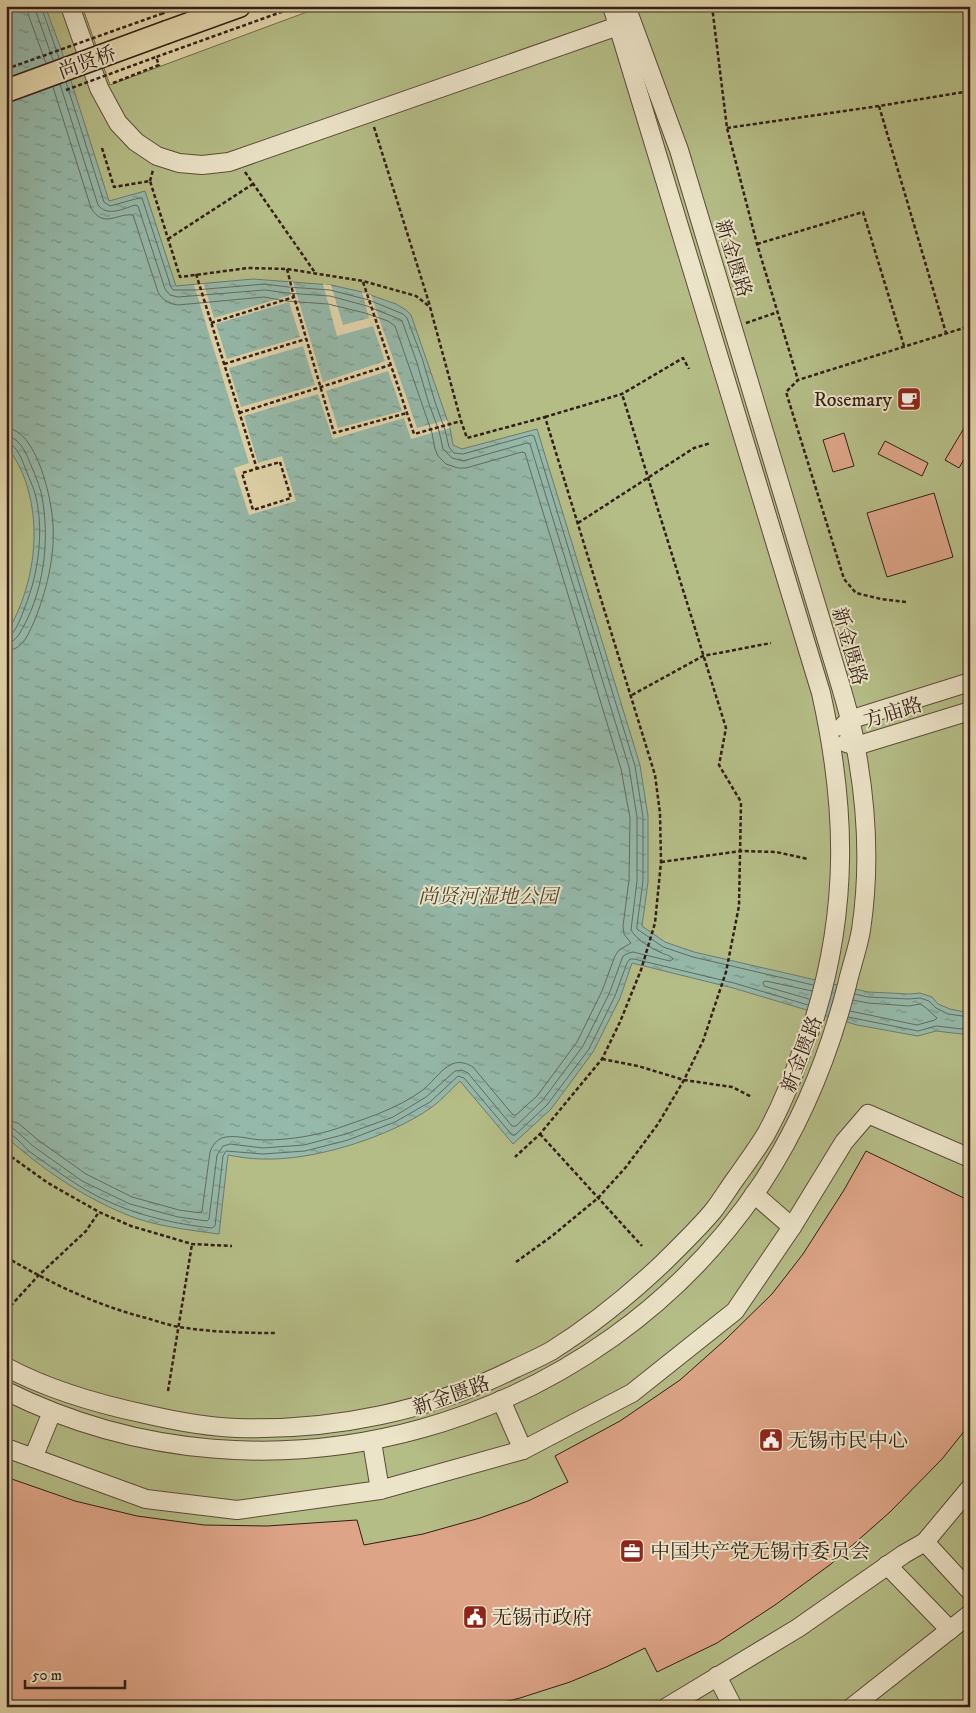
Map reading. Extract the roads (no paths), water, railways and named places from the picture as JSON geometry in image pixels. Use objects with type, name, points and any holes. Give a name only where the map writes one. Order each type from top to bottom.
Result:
[{"type":"main road","name":"尚贤桥","points":[[6,91],[164,23],[239,6]]},
{"type":"street","points":[[70,6],[99,88],[118,123],[136,142],[157,156],[179,163],[202,165],[229,162],[618,26]]},
{"type":"street","name":"新金匮路","points":[[6,1367],[55,1388],[101,1404],[167,1419],[236,1428],[277,1428],[338,1423],[431,1403],[489,1382],[550,1352],[638,1286],[694,1233],[714,1210],[763,1138],[795,1070],[814,1018],[832,948],[840,872],[840,816],[831,738],[821,693],[612,6]]},
{"type":"street","name":"新金匮路","points":[[6,1392],[74,1420],[144,1440],[188,1447],[234,1451],[280,1451],[372,1442],[448,1421],[501,1400],[561,1371],[599,1348],[655,1304],[684,1276],[738,1216],[782,1150],[807,1102],[823,1065],[837,1022],[861,931],[866,862],[865,819],[856,746],[832,658],[679,150],[626,6]]},
{"type":"street","name":"方庙路","points":[[970,682],[850,720],[831,738],[856,746],[970,711]]},
{"type":"street","points":[[6,1448],[146,1499],[237,1510],[380,1490],[524,1450],[632,1393],[735,1311],[792,1228],[844,1142],[868,1114],[970,1158]]},
{"type":"street","points":[[754,1194],[792,1228]]},
{"type":"street","points":[[665,1261],[670,1275],[677,1278],[684,1276]]},
{"type":"street","points":[[638,1286],[648,1286],[656,1289],[655,1304]]},
{"type":"street","points":[[501,1400],[524,1450]]},
{"type":"street","points":[[34,1458],[52,1412]]},
{"type":"street","points":[[188,1447],[198,1442],[200,1437],[190,1423]]},
{"type":"street","points":[[234,1451],[226,1446],[222,1440],[236,1428]]},
{"type":"street","points":[[372,1442],[380,1490]]},
{"type":"street","points":[[666,1707],[798,1628],[904,1554],[925,1542],[970,1488]]},
{"type":"street","points":[[925,1542],[970,1591]]},
{"type":"street","points":[[887,1566],[950,1630]]},
{"type":"street","points":[[852,1707],[970,1614]]},
{"type":"street","points":[[717,1676],[733,1707]]},
{"type":"water","points":[[6,6],[45,6],[61,49],[109,201],[145,191],[176,286],[253,279],[331,285],[362,292],[396,304],[411,315],[450,428],[453,445],[462,449],[537,429],[640,765],[648,816],[648,882],[642,926],[665,942],[694,952],[868,992],[920,993],[932,997],[938,1004],[950,1009],[970,1013],[970,1035],[936,1031],[918,1036],[857,1025],[733,988],[632,963],[620,998],[593,1052],[551,1109],[513,1144],[460,1081],[436,1104],[415,1118],[351,1145],[283,1159],[254,1159],[228,1155],[219,1234],[147,1222],[109,1207],[62,1180],[33,1160],[6,1137],[6,634],[22,602],[27,584],[34,547],[34,529],[27,486],[20,467],[6,444]]},
{"type":"place","name":"Rosemary","points":[[909,399]]},
{"type":"place","name":"无锡市民中心","points":[[771,1440]]},
{"type":"place","name":"中国共产党无锡市委员会","points":[[632,1551]]},
{"type":"place","name":"无锡市政府","points":[[475,1617]]},
{"type":"park label","name":"尚贤河湿地公园","points":[[488,896]]}]
